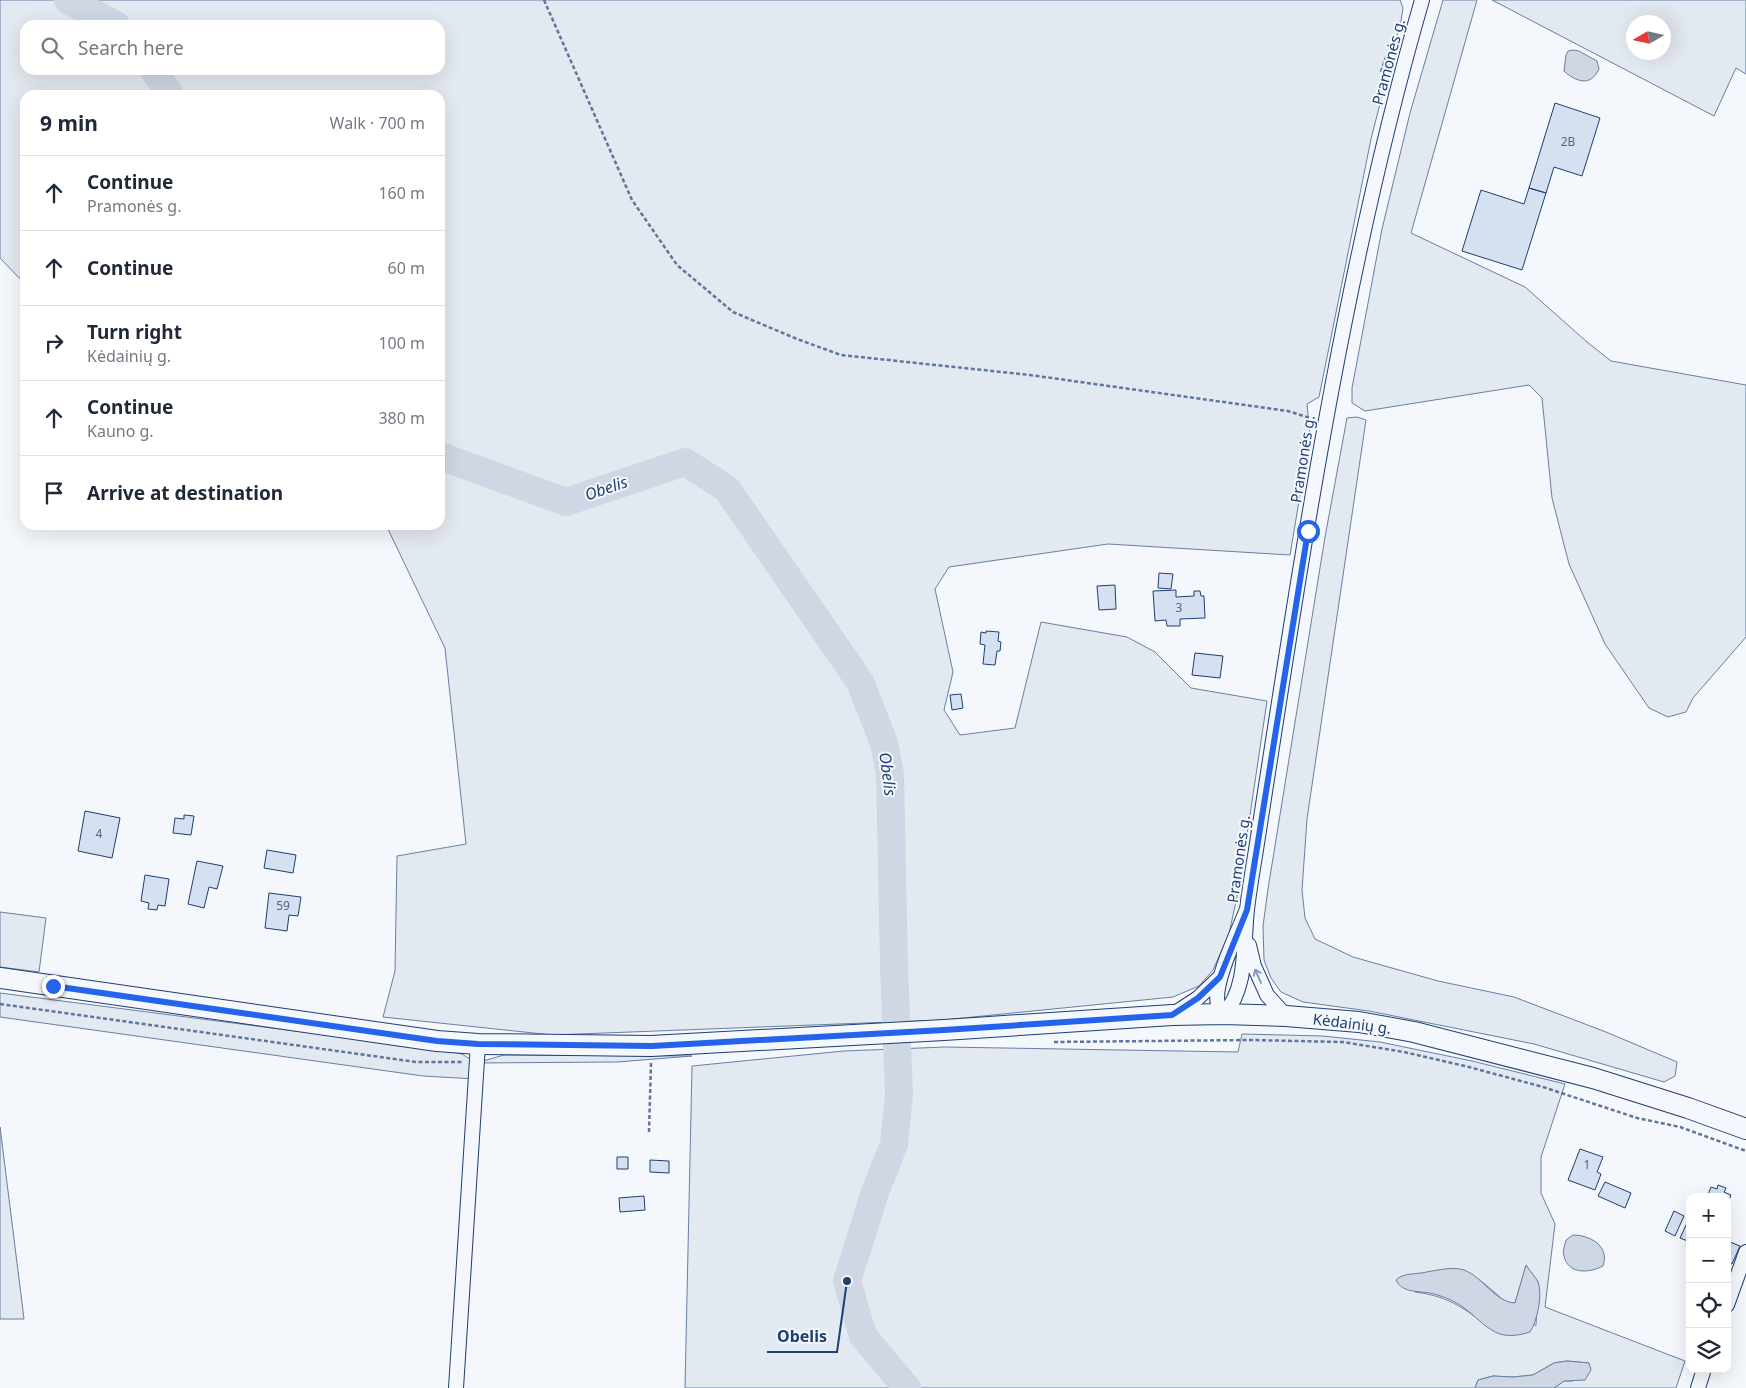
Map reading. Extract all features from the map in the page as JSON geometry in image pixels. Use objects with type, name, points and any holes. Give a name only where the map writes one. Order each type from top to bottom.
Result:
[{"type":"main road","name":"Kėdainių g.","points":[[0,978],[428,1040],[478,1044],[652,1046],[1172,1015],[1286,1016],[1359,1022],[1414,1032],[1593,1078],[1688,1108],[1746,1129]]},
{"type":"street","name":"Pramonės g.","points":[[1224,1014],[1233,1005],[1243,963],[1247,910],[1325,424],[1350,298],[1387,132],[1422,0]]},
{"type":"street","points":[[1224,1014],[1218,1005],[1217,994],[1220,977],[1247,910]]},
{"type":"street","points":[[1246,929],[1254,966],[1261,982],[1267,995],[1286,1016]]},
{"type":"street","points":[[1172,1015],[1198,998],[1220,977]]},
{"type":"street","points":[[456,1388],[478,1044]]},
{"type":"street","points":[[1731,1293],[1746,1252]]},
{"type":"street","points":[[1698,1388],[1703,1373]]},
{"type":"path","points":[[544,0],[632,200],[677,265],[733,312],[797,340],[841,355],[1030,375],[1288,411],[1325,424]]},
{"type":"path","points":[[1052,1042],[1250,1040],[1343,1042],[1404,1052],[1543,1087],[1637,1118],[1680,1127],[1746,1151]]},
{"type":"path","points":[[649,1132],[652,1046]]},
{"type":"shaded area","points":[[0,0],[1400,0],[1403,8],[1371,139],[1319,397],[1307,404],[1310,435],[1290,555],[1108,544],[949,567],[935,589],[953,672],[944,710],[960,735],[1015,728],[1041,622],[1127,637],[1155,652],[1191,688],[1267,701],[1240,882],[1229,934],[1213,970],[1199,986],[1173,997],[943,1020],[552,1035],[383,1017],[395,971],[397,856],[466,844],[445,648],[388,530],[445,530],[445,90],[20,90],[20,279],[0,258]]},
{"type":"shaded area","points":[[1443,0],[1477,0],[1411,233],[1525,287],[1611,361],[1746,385],[1746,637],[1693,698],[1686,712],[1668,717],[1649,708],[1605,644],[1569,564],[1552,498],[1542,398],[1529,385],[1365,411],[1352,403],[1352,388],[1382,229],[1410,113]]},
{"type":"shaded area","points":[[1492,0],[1746,0],[1746,74],[1736,68],[1714,116]]},
{"type":"shaded area","points":[[1568,51],[1579,51],[1597,61],[1599,69],[1596,75],[1583,81],[1573,78],[1564,71],[1566,55]]},
{"type":"shaded area","points":[[1357,417],[1366,420],[1307,819],[1302,890],[1305,918],[1315,939],[1353,957],[1438,981],[1514,997],[1606,1032],[1677,1062],[1675,1076],[1664,1082],[1534,1044],[1369,1011],[1303,1002],[1281,992],[1271,978],[1264,960],[1263,926],[1268,889],[1325,537],[1347,418]]},
{"type":"shaded area","points":[[0,912],[46,918],[39,972],[0,967]]},
{"type":"shaded area","points":[[0,993],[435,1049],[462,1054],[476,1063],[476,1079],[423,1076],[0,1017]]},
{"type":"shaded area","points":[[1242,1034],[1323,1036],[1380,1042],[1472,1061],[1565,1084],[1541,1157],[1541,1193],[1555,1224],[1545,1307],[1685,1361],[1676,1388],[1554,1388],[1564,1381],[1573,1381],[1589,1363],[1567,1361],[1554,1363],[1533,1375],[1493,1376],[1478,1380],[1475,1388],[685,1388],[692,1066],[844,1051],[945,1047],[1238,1052]],"holes":[[[1526,1266],[1538,1282],[1536,1325],[1484,1324],[1452,1302],[1425,1293],[1415,1292],[1463,1270],[1481,1281],[1507,1303],[1515,1303]]]},
{"type":"shaded area","points":[[504,1055],[692,1056],[617,1062],[476,1063]]},
{"type":"shaded area","points":[[0,1127],[24,1319],[0,1319]]},
{"type":"shaded area","points":[[1573,1235],[1586,1237],[1601,1247],[1604,1253],[1603,1266],[1586,1271],[1570,1267],[1566,1262],[1563,1250],[1566,1240]]},
{"type":"shaded area","points":[[1526,1265],[1538,1282],[1540,1293],[1538,1308],[1535,1322],[1530,1332],[1515,1335],[1504,1335],[1496,1332],[1455,1302],[1435,1294],[1411,1291],[1402,1287],[1396,1280],[1407,1275],[1454,1268],[1471,1273],[1495,1294],[1508,1302],[1515,1303]]},
{"type":"shaded area","points":[[1567,1361],[1589,1363],[1591,1370],[1585,1380],[1564,1381],[1554,1388],[1475,1388],[1478,1380],[1493,1376],[1533,1375],[1554,1363]]},
{"type":"building","points":[[1555,103],[1600,118],[1582,176],[1554,167],[1546,193],[1529,188]]},
{"type":"building","points":[[1529,188],[1546,193],[1522,270],[1462,251],[1481,190],[1524,204]]},
{"type":"building","points":[[1159,573],[1173,574],[1171,589],[1158,588]]},
{"type":"building","points":[[1115,585],[1116,609],[1099,610],[1097,586]]},
{"type":"building","points":[[1176,590],[1176,597],[1194,596],[1194,591],[1200,591],[1201,596],[1204,596],[1205,618],[1180,619],[1180,626],[1167,626],[1166,620],[1155,621],[1153,591]]},
{"type":"building","points":[[986,631],[999,632],[1000,651],[997,651],[995,665],[983,664],[985,645],[980,644],[981,632],[986,633]]},
{"type":"building","points":[[1195,653],[1223,656],[1220,678],[1192,675]]},
{"type":"building","points":[[961,694],[963,708],[952,710],[950,695]]},
{"type":"building","points":[[85,811],[120,818],[112,858],[78,851]]},
{"type":"building","points":[[184,815],[194,816],[191,835],[173,833],[175,818],[184,819]]},
{"type":"building","points":[[267,850],[296,855],[293,873],[264,868]]},
{"type":"building","points":[[197,861],[223,866],[217,889],[209,887],[204,908],[188,904]]},
{"type":"building","points":[[145,875],[169,879],[165,906],[158,905],[157,910],[148,909],[149,903],[141,901]]},
{"type":"building","points":[[269,893],[301,897],[298,916],[289,915],[287,931],[265,928]]},
{"type":"building","points":[[1580,1149],[1603,1157],[1597,1172],[1601,1174],[1595,1190],[1568,1180]]},
{"type":"building","points":[[617,1157],[628,1157],[628,1169],[617,1169]]},
{"type":"building","points":[[650,1160],[669,1161],[669,1173],[650,1172]]},
{"type":"building","points":[[1605,1182],[1631,1193],[1625,1208],[1598,1196]]},
{"type":"building","points":[[1718,1185],[1726,1188],[1724,1192],[1726,1193],[1709,1193],[1711,1187],[1717,1189]]},
{"type":"building","points":[[644,1196],[645,1210],[620,1212],[619,1198]]},
{"type":"building","points":[[1674,1211],[1684,1216],[1675,1236],[1665,1231]]},
{"type":"building","points":[[1686,1225],[1686,1240],[1680,1238]]},
{"type":"building","points":[[1731,1242],[1740,1246],[1731,1264]]},
{"type":"waterway","name":"Obelis","points":[[68,0],[106,20]]},
{"type":"waterway","name":"Obelis","points":[[157,75],[167,90]]},
{"type":"waterway","name":"Obelis","points":[[445,458],[566,502],[685,462],[727,489],[860,682],[884,743],[890,774],[899,1094],[894,1144],[875,1192],[847,1281],[863,1336],[907,1388]]},
{"type":"place","name":"Obelis","points":[[847,1281]]},
{"type":"route","points":[[53,986],[437,1041],[478,1044],[652,1046],[1172,1015],[1198,998],[1220,977],[1247,910],[1308,531]]}]
